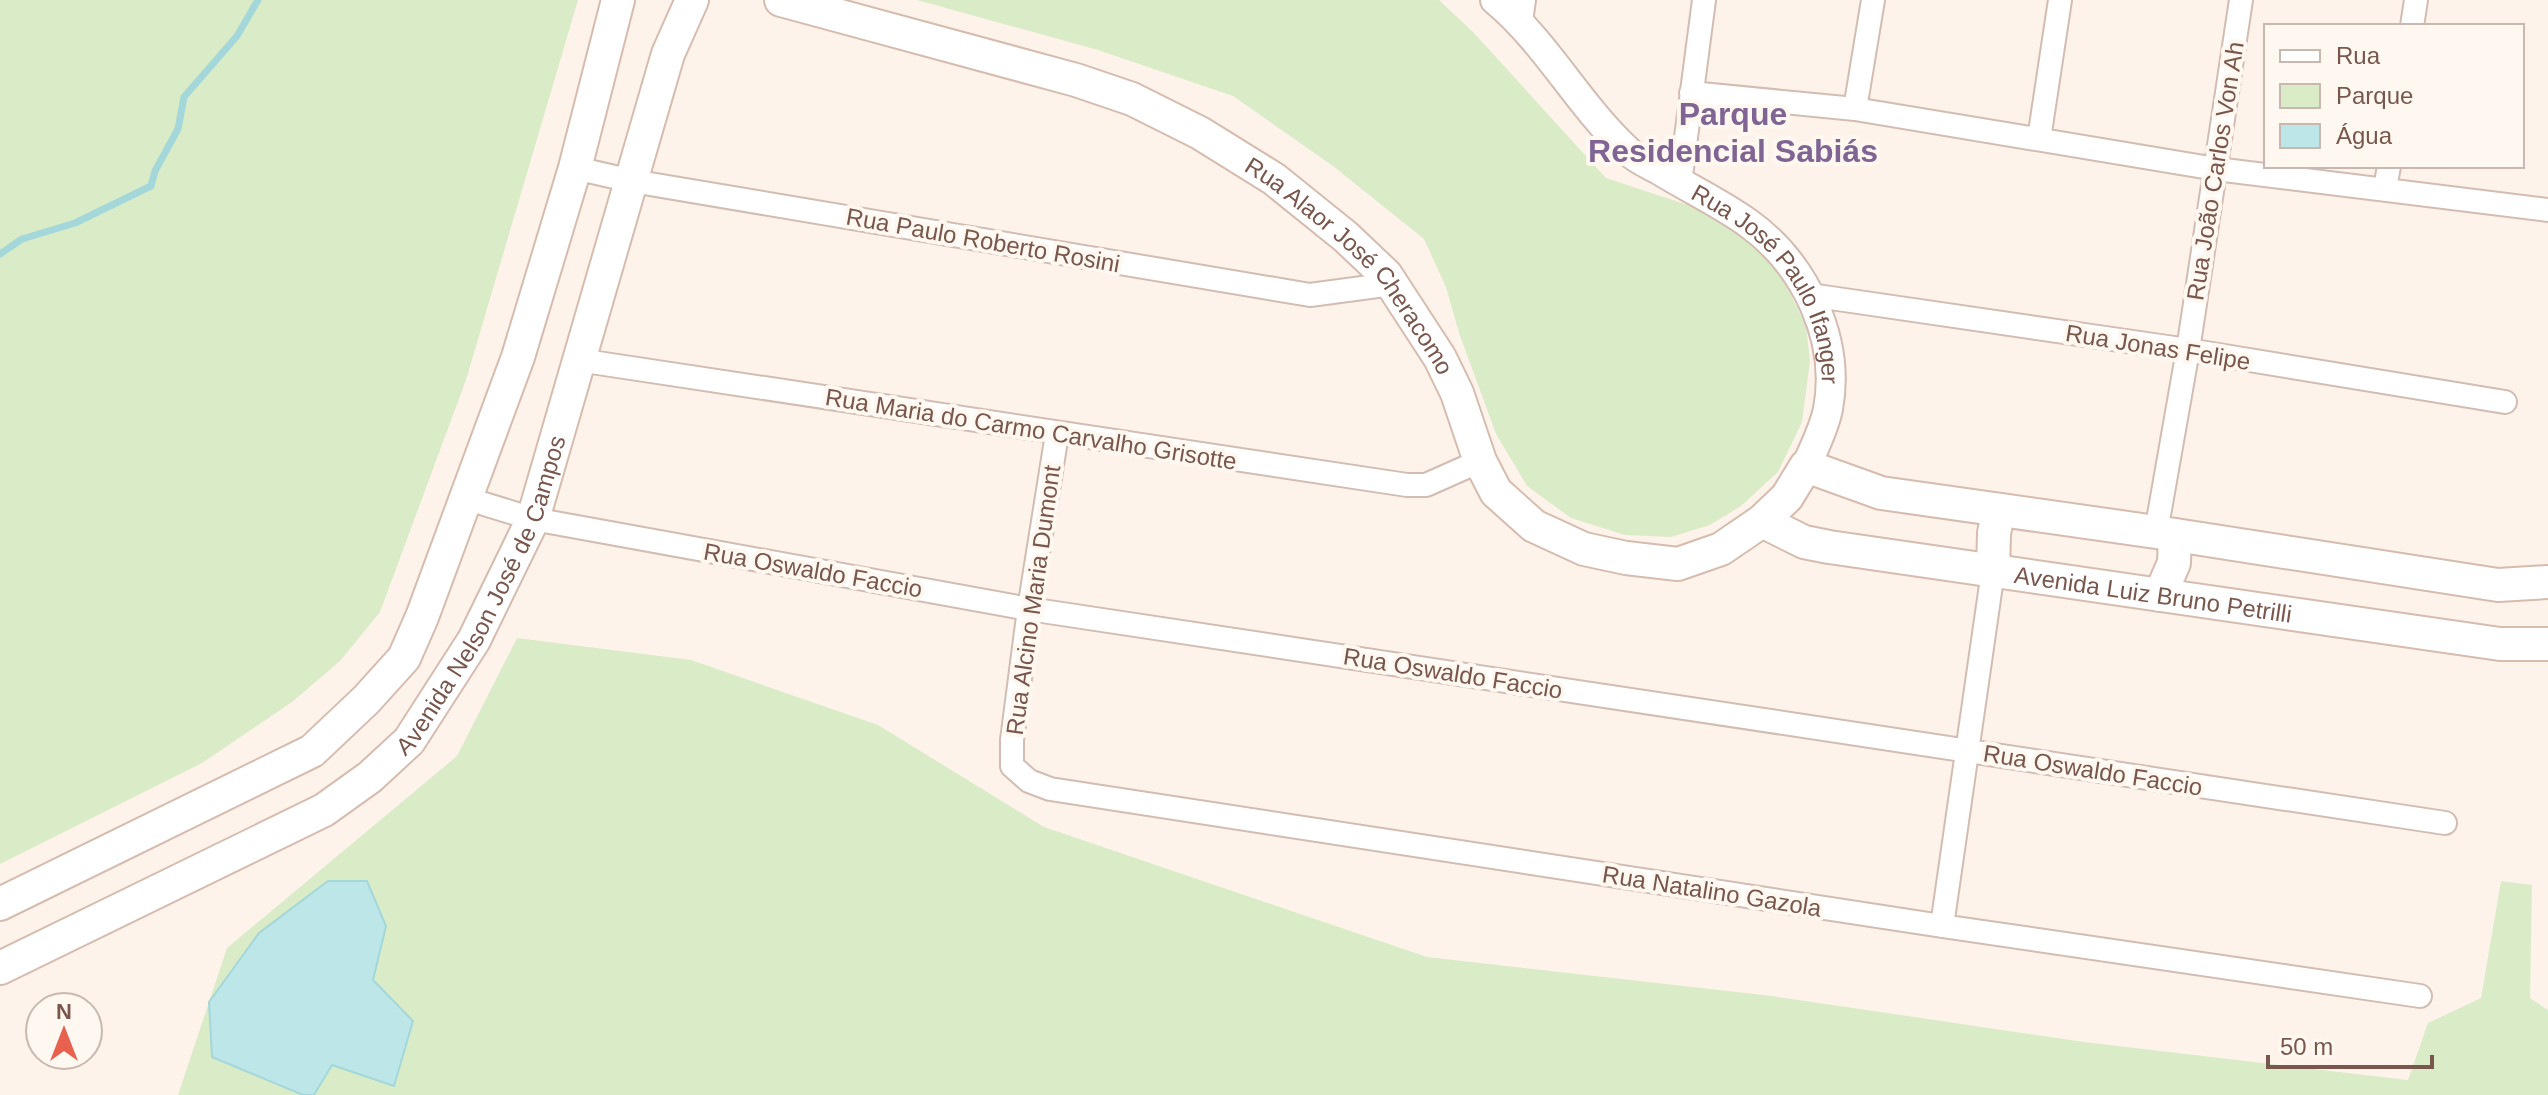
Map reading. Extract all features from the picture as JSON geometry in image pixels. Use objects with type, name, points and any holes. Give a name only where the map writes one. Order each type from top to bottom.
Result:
[{"type":"main road","points":[[662,0],[669,50]]},
{"type":"main road","name":"Avenida Nelson José de Campos","points":[[0,968],[311,817],[370,777],[409,741],[474,640],[533,519],[669,50],[692,0]]},
{"type":"main road","name":"Rua Alaor José Cheracomo","points":[[781,0],[1076,80],[1132,99],[1200,133],[1274,179],[1346,237],[1392,284],[1440,358],[1457,393],[1480,461],[1496,492],[1534,526],[1584,549],[1678,564],[1721,549],[1762,521],[1787,497],[1806,466]]},
{"type":"main road","name":"Avenida Nelson José de Campos","points":[[0,904],[312,751],[366,700],[404,658],[518,357],[575,168],[618,4]]},
{"type":"main road","points":[[1806,466],[1881,493],[2498,585],[2548,582]]},
{"type":"main road","points":[[1993,571],[1994,533],[1999,510]]},
{"type":"main road","name":"Avenida Luiz Bruno Petrilli","points":[[1762,521],[1804,542],[2500,644],[2548,644]]},
{"type":"main road","points":[[2160,595],[2174,563],[2166,534]]},
{"type":"street","name":"Rua José Paulo Ifanger","points":[[1495,0],[1523,11],[1583,103],[1630,153],[1747,222],[1771,241],[1791,264],[1810,295],[1828,348],[1828,409],[1806,466]]},
{"type":"street","points":[[1680,183],[1704,0]]},
{"type":"street","points":[[1855,109],[1873,0]]},
{"type":"street","points":[[2039,139],[2060,0]]},
{"type":"street","name":"Rua João Carlos Von Ah","points":[[2166,534],[2188,350],[2241,0]]},
{"type":"street","points":[[2412,24],[2416,0]]},
{"type":"street","points":[[1691,93],[1855,109],[2216,169],[2548,210]]},
{"type":"street","name":"Rua Paulo Roberto Rosini","points":[[575,168],[632,181],[1310,295],[1392,284]]},
{"type":"street","points":[[2385,189],[2389,168]]},
{"type":"street","name":"Rua Jonas Felipe","points":[[1810,295],[2188,350],[2505,402]]},
{"type":"street","name":"Rua Maria do Carmo Carvalho Grisotte","points":[[578,360],[1407,485],[1426,485],[1480,461]]},
{"type":"street","name":"Rua Alcino Maria Dumont","points":[[1012,766],[1012,740],[1029,609],[1057,434]]},
{"type":"street","name":"Rua Oswaldo Faccio","points":[[465,498],[533,519],[1029,609],[2445,823]]},
{"type":"street","points":[[1942,926],[1993,571]]},
{"type":"street","name":"Rua Natalino Gazola","points":[[1012,766],[1029,781],[1050,789],[2420,996]]},
{"type":"green space","points":[[0,0],[578,0],[466,380],[380,612],[340,661],[292,702],[202,763],[0,864]]},
{"type":"green space","points":[[917,0],[1439,0],[1474,33],[1606,178],[1691,206],[1739,231],[1770,259],[1806,326],[1810,361],[1802,422],[1778,472],[1741,506],[1710,525],[1671,537],[1625,535],[1571,518],[1527,486],[1496,434],[1459,333],[1446,287],[1424,239],[1333,166],[1233,96],[1098,50]]},
{"type":"green space","points":[[517,638],[691,660],[878,725],[1044,827],[1427,957],[1772,996],[2084,1042],[2408,1080],[2428,1023],[2481,998],[2501,881],[2532,885],[2530,998],[2548,1010],[2548,1095],[178,1095],[227,948],[457,756]]},
{"type":"water","points":[[328,881],[367,881],[386,926],[373,980],[413,1021],[394,1086],[332,1065],[314,1095],[303,1095],[212,1057],[209,1002],[259,933]]},
{"type":"waterway","points":[[0,254],[22,239],[75,223],[151,186],[155,171],[178,129],[184,97],[237,36],[258,0]]},
{"type":"district","name":"Parque Residencial Sabiás","points":[[1733,132]]}]
